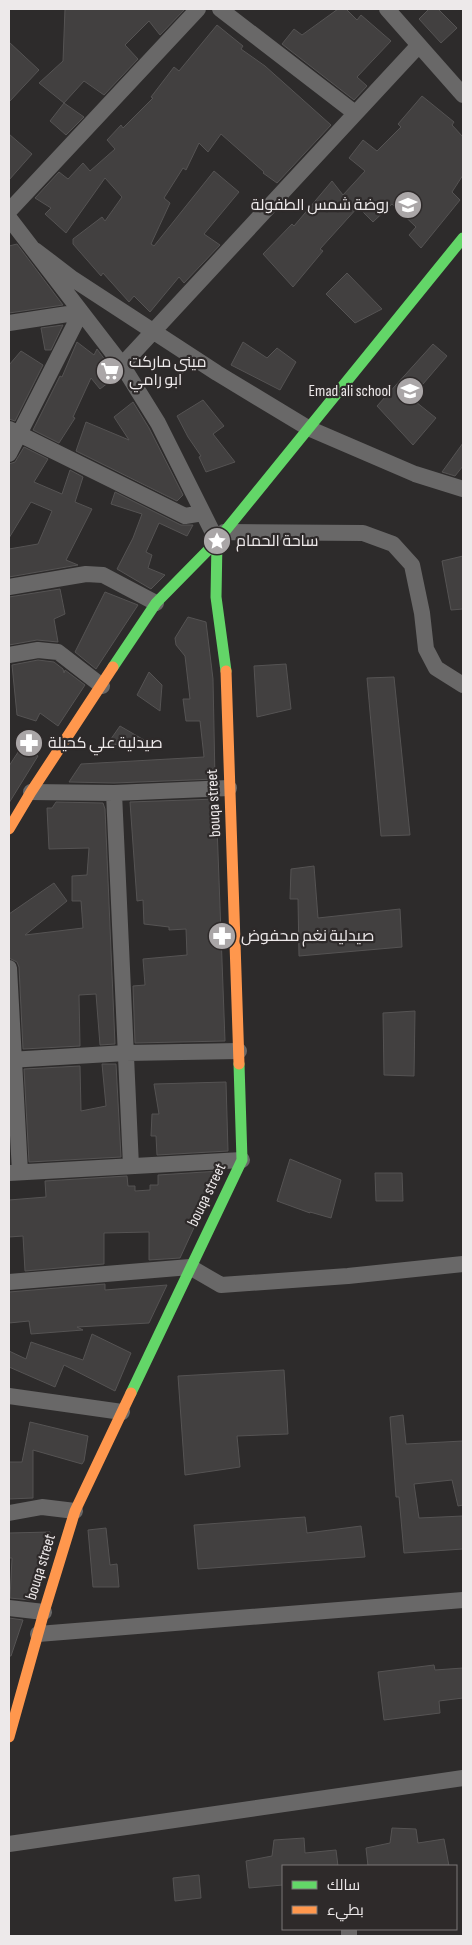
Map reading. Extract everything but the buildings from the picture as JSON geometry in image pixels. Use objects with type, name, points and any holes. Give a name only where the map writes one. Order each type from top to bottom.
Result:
[{"type":"street","points":[[9,211],[198,9]]},
{"type":"street","points":[[220,9],[355,113]]},
{"type":"street","points":[[387,9],[463,95]]},
{"type":"street","points":[[122,365],[419,45]]},
{"type":"street","points":[[9,218],[122,365],[158,423],[202,513],[220,537]]},
{"type":"street","points":[[9,829],[31,792],[156,603],[220,537],[308,428],[461,245]]},
{"type":"street","points":[[34,250],[73,279],[154,332],[308,428],[415,474],[463,488]]},
{"type":"street","points":[[9,323],[81,312]]},
{"type":"street","points":[[9,454],[14,431],[81,312]]},
{"type":"street","points":[[14,431],[185,516],[202,513]]},
{"type":"street","points":[[220,537],[363,533],[393,544],[412,565],[422,613],[426,649],[432,662],[436,668],[463,685]]},
{"type":"street","name":"bouqa street","points":[[9,1737],[16,1686],[38,1634],[76,1511],[242,1160],[227,678],[216,597],[220,537]]},
{"type":"street","points":[[9,587],[86,574],[103,576],[156,603]]},
{"type":"street","points":[[9,655],[38,650],[58,652],[102,686]]},
{"type":"street","points":[[31,792],[114,793],[229,788]]},
{"type":"street","points":[[114,793],[131,1166]]},
{"type":"street","points":[[9,968],[14,1173],[242,1160]]},
{"type":"street","points":[[11,1060],[238,1051]]},
{"type":"street","points":[[9,1282],[190,1267],[221,1285],[348,1276],[463,1264]]},
{"type":"street","points":[[9,1396],[122,1412]]},
{"type":"street","points":[[9,1513],[42,1507],[76,1511]]},
{"type":"street","points":[[38,1634],[463,1600]]},
{"type":"street","points":[[9,1608],[44,1612]]},
{"type":"street","points":[[9,1844],[463,1778]]},
{"type":"traffic: fast","points":[[113,667],[156,603],[217,541],[463,238]]},
{"type":"traffic: fast","points":[[217,541],[216,597],[226,671]]},
{"type":"traffic: fast","points":[[131,1393],[242,1160],[239,1064]]},
{"type":"traffic: slow","points":[[9,829],[113,667]]},
{"type":"traffic: slow","points":[[226,671],[239,1064]]},
{"type":"traffic: slow","points":[[9,1737],[75,1511],[131,1393]]},
{"type":"place","name":"روضة شمس الطفولة","points":[[408,205]]},
{"type":"place","name":"ميني ماركت ابو رامي","points":[[110,371]]},
{"type":"place","name":"Emad ali school","points":[[410,391]]},
{"type":"place","name":"ساحة الحمام","points":[[217,541]]},
{"type":"place","name":"صيدلية علي كحيلة","points":[[29,743]]},
{"type":"place","name":"صيدلية نغم محفوض","points":[[222,936]]}]
